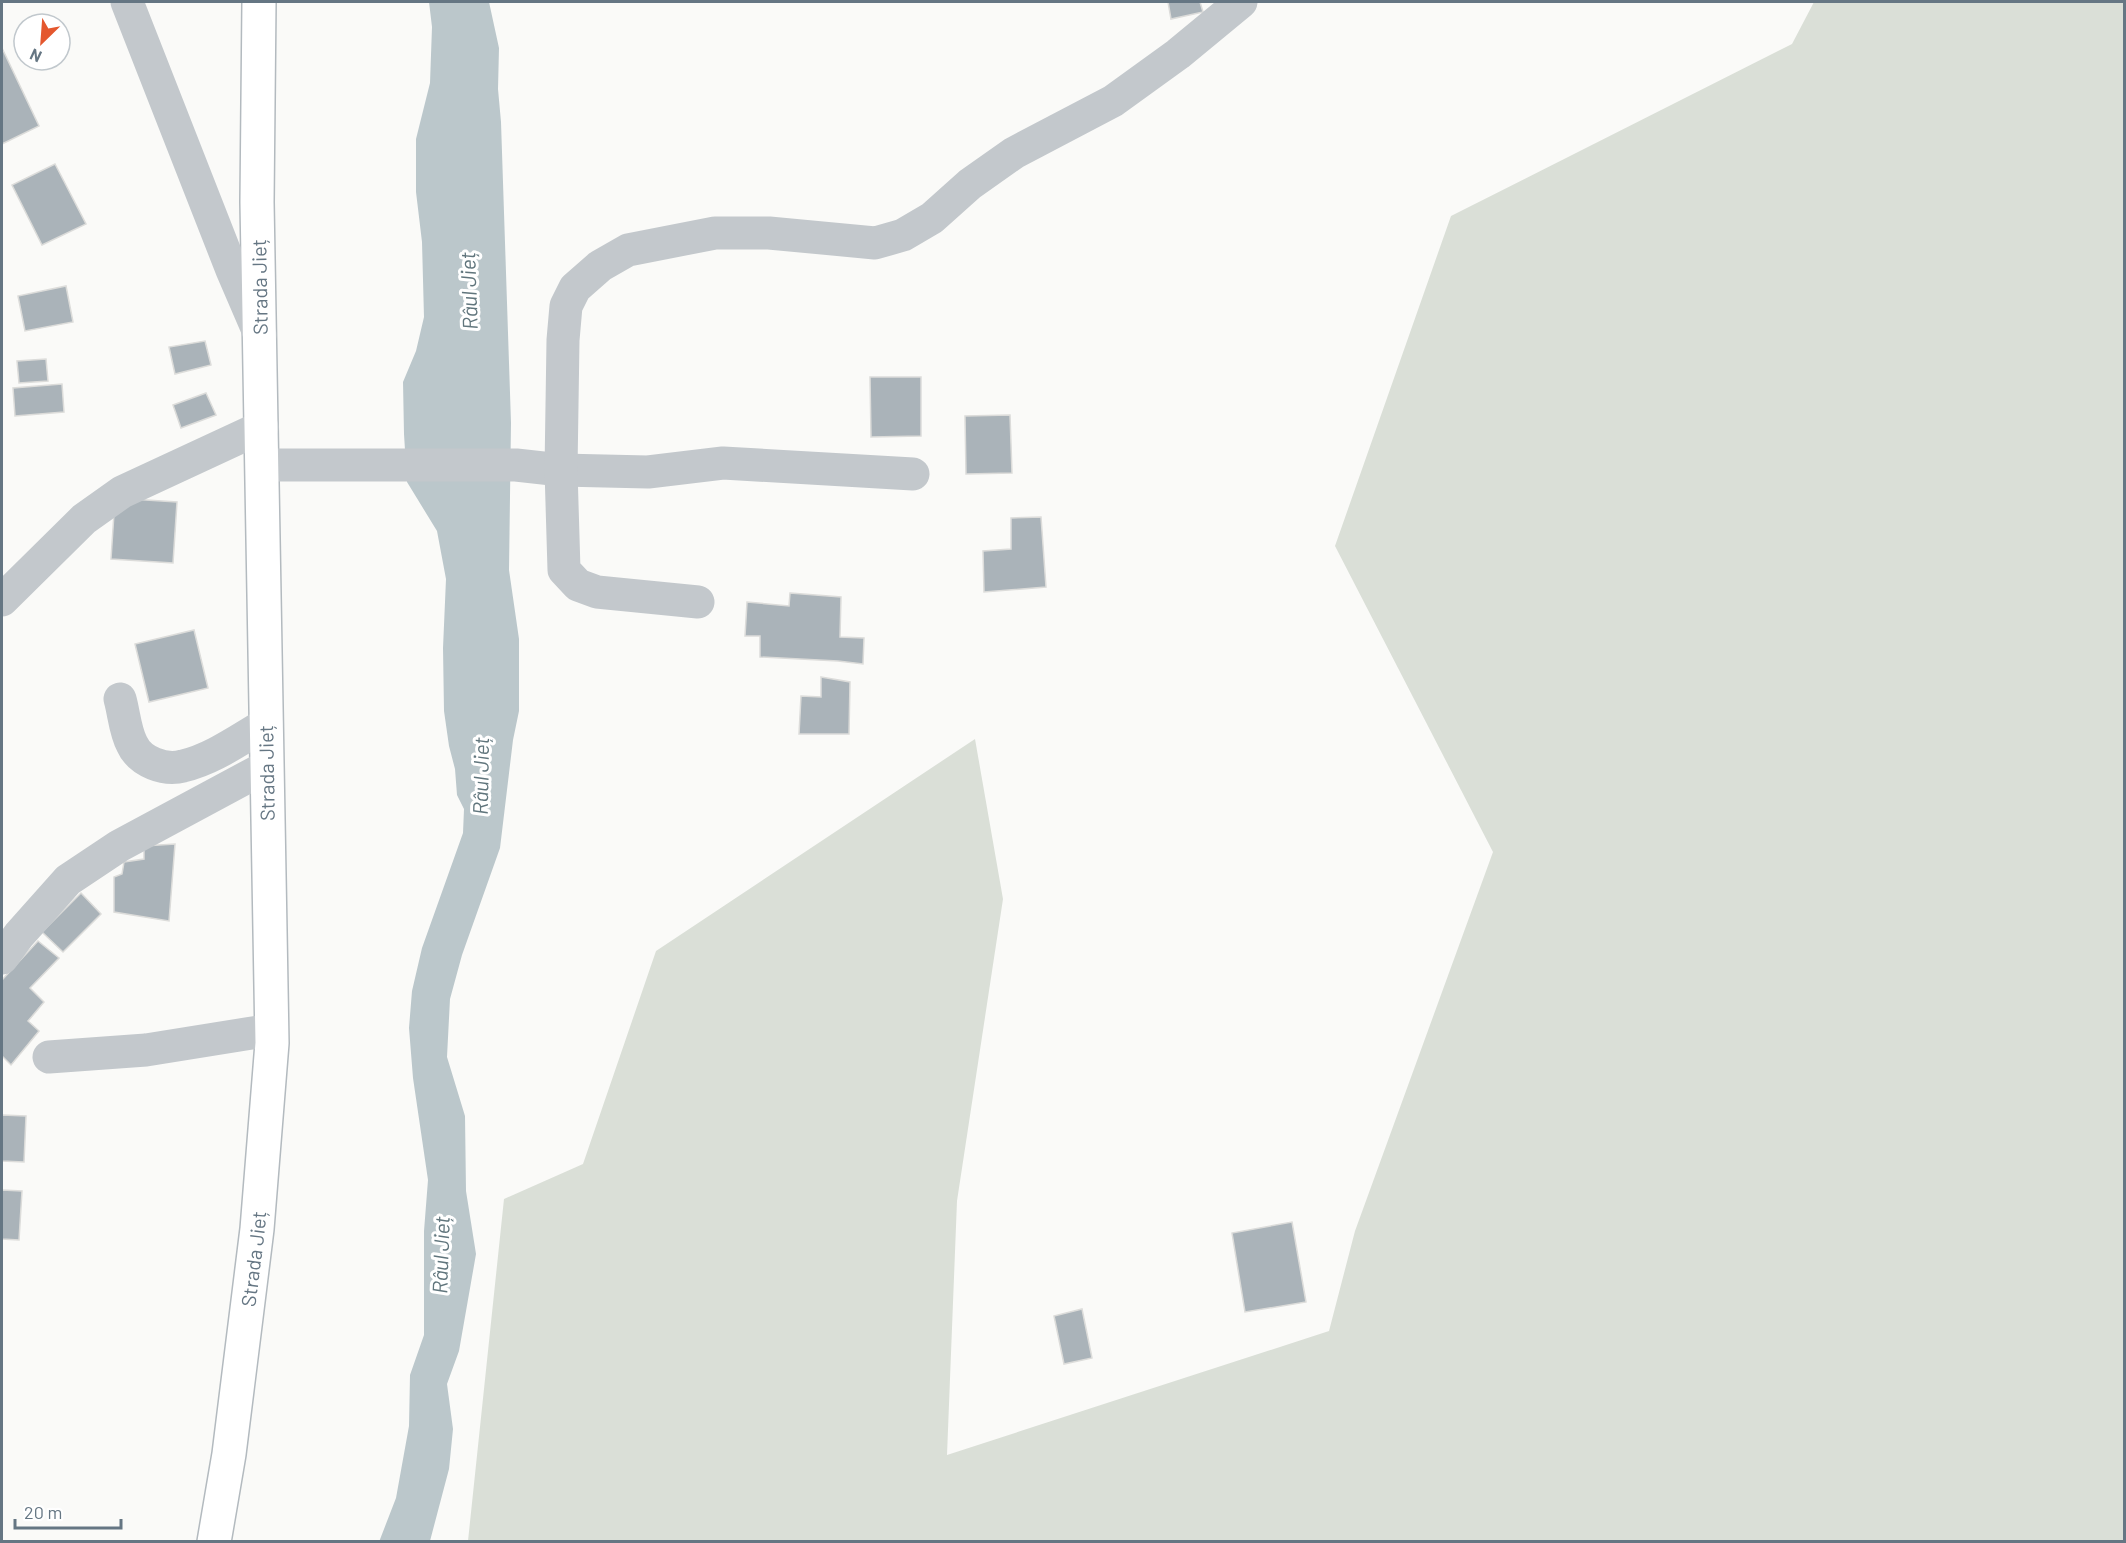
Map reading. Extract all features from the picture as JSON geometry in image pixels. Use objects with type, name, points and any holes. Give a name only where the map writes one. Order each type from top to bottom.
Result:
[{"type":"main road","name":"Strada Jieț","points":[[214,1542],[229,1454],[257,1229],[272,1043],[257,202],[259,2]]},
{"type":"street","points":[[128,2],[232,270],[260,335]]},
{"type":"street","points":[[698,602],[597,592],[578,585],[564,570],[561,470],[563,340],[566,306],[575,288],[600,266],[628,250],[715,233],[769,232],[875,243],[903,235],[932,218],[970,184],[1014,153],[1113,101],[1178,54],[1240,2]]},
{"type":"street","points":[[2,600],[84,519],[122,492],[262,426]]},
{"type":"street","points":[[263,465],[516,465],[561,470],[648,472],[723,463],[914,474]]},
{"type":"street","points":[[120,699],[132,744],[144,760],[160,765],[182,767],[215,753],[266,724]]},
{"type":"street","points":[[2,958],[19,935],[68,880],[119,846],[266,767]]},
{"type":"street","points":[[49,1058],[146,1050],[271,1030]]},
{"type":"shaded area","points":[[1814,2],[2124,2],[2124,1541],[468,1541],[504,1199],[583,1164],[656,951],[975,739],[1003,899],[957,1201],[947,1455],[1329,1331],[1355,1231],[1493,852],[1335,546],[1451,216],[1792,44]]},
{"type":"water","name":"Râul Jieț","points":[[429,2],[489,2],[499,48],[498,89],[511,423],[509,570],[519,639],[519,711],[513,740],[500,848],[462,955],[450,999],[447,1057],[465,1116],[466,1191],[476,1254],[459,1351],[447,1384],[453,1429],[449,1469],[430,1541],[379,1542],[396,1498],[409,1426],[410,1375],[424,1335],[424,1231],[428,1180],[413,1078],[409,1028],[412,991],[422,948],[463,833],[464,809],[457,795],[455,769],[444,711],[443,648],[446,579],[437,531],[407,482],[404,434],[403,382],[416,351],[424,317],[422,242],[416,192],[416,139],[430,83],[432,27]]},
{"type":"building","points":[[1168,2],[1200,2],[1203,12],[1171,19]]},
{"type":"building","points":[[2,48],[39,126],[2,144]]},
{"type":"building","points":[[55,164],[86,224],[42,245],[12,185]]},
{"type":"building","points":[[66,286],[73,322],[25,331],[18,296]]},
{"type":"building","points":[[205,341],[211,365],[175,374],[169,347]]},
{"type":"building","points":[[46,359],[48,381],[19,383],[17,361]]},
{"type":"building","points":[[870,377],[921,377],[921,436],[871,437]]},
{"type":"building","points":[[62,384],[64,412],[15,416],[13,388]]},
{"type":"building","points":[[206,393],[216,415],[181,428],[173,405]]},
{"type":"building","points":[[1010,415],[1012,473],[966,474],[965,416]]},
{"type":"building","points":[[115,498],[177,502],[173,563],[111,559]]},
{"type":"building","points":[[1041,517],[1046,587],[984,592],[983,551],[1011,549],[1011,518]]},
{"type":"building","points":[[790,593],[841,597],[840,637],[864,638],[863,664],[760,657],[760,636],[745,636],[747,602],[789,606]]},
{"type":"building","points":[[194,630],[208,688],[149,702],[135,644]]},
{"type":"building","points":[[821,677],[850,682],[849,734],[799,734],[801,696],[821,697]]},
{"type":"building","points":[[175,844],[169,921],[114,912],[114,877],[122,874],[124,862],[144,859],[144,846]]},
{"type":"building","points":[[81,893],[101,914],[63,952],[42,932]]},
{"type":"building","points":[[38,941],[59,958],[30,988],[44,1002],[28,1021],[39,1031],[11,1065],[2,1056],[2,980]]},
{"type":"building","points":[[2,1115],[26,1116],[24,1162],[2,1161]]},
{"type":"building","points":[[2,1190],[22,1191],[19,1240],[2,1239]]},
{"type":"building","points":[[1292,1222],[1306,1302],[1245,1312],[1232,1233]]},
{"type":"building","points":[[1082,1309],[1092,1358],[1064,1364],[1054,1316]]}]
